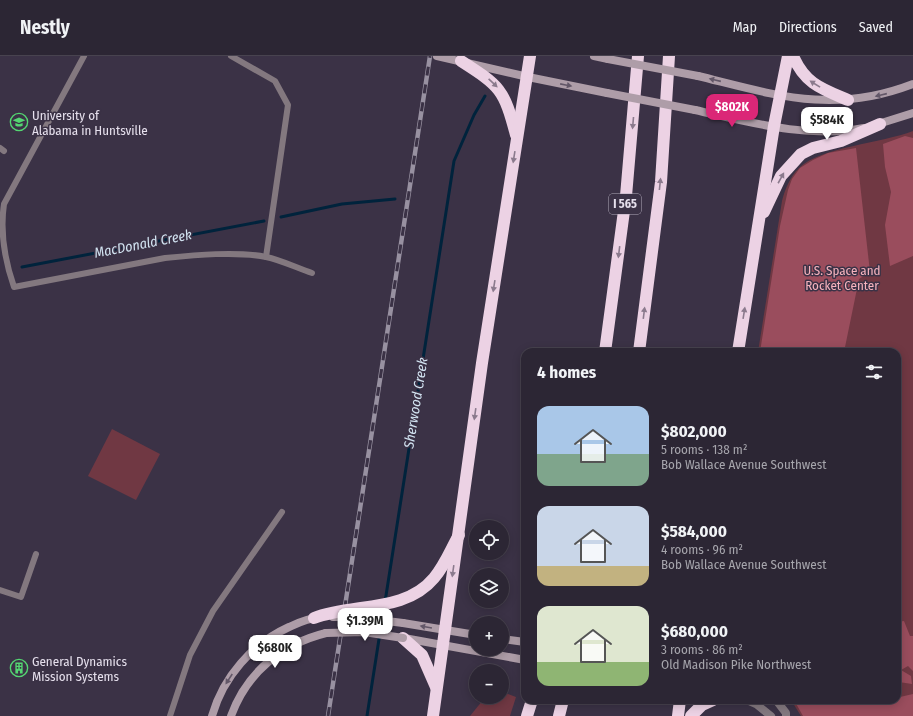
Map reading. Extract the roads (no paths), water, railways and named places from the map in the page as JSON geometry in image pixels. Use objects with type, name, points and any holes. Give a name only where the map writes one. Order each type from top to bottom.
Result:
[{"type":"highway","points":[[432,716],[459,535],[482,362],[528,77],[530,56]]},
{"type":"highway","name":"I 565","points":[[606,348],[626,196],[638,56]]},
{"type":"highway","name":"I 565","points":[[640,348],[661,182],[669,56]]},
{"type":"highway","points":[[739,348],[774,126],[788,56]]},
{"type":"highway","points":[[794,56],[802,73],[812,83],[848,100]]},
{"type":"highway","points":[[461,61],[488,78],[499,89],[509,108],[517,138]]},
{"type":"highway","points":[[758,225],[781,176],[796,159],[813,148],[842,140],[880,124]]},
{"type":"highway","points":[[314,618],[330,612],[399,601],[418,592],[426,586],[441,569],[459,535]]},
{"type":"highway","points":[[403,638],[422,655],[436,688]]},
{"type":"highway","points":[[527,716],[531,704]]},
{"type":"highway","points":[[559,716],[562,704]]},
{"type":"highway","points":[[678,716],[680,704]]},
{"type":"highway","points":[[691,716],[704,704]]},
{"type":"main road","points":[[594,56],[698,76],[781,96],[815,101],[848,100],[879,95],[913,84]]},
{"type":"main road","points":[[439,57],[528,77],[774,126],[828,131],[880,124],[913,113]]},
{"type":"main road","points":[[212,716],[224,687],[247,656],[257,646],[279,631],[314,618],[354,617],[403,623],[469,634]]},
{"type":"main road","points":[[231,716],[246,687],[271,660],[291,646],[326,633],[364,632],[521,660]]},
{"type":"main road","points":[[509,640],[521,641]]},
{"type":"street","points":[[756,704],[771,716]]},
{"type":"street","points":[[779,704],[786,713],[786,716]]},
{"type":"lane","points":[[84,56],[4,204],[1,214],[4,258],[14,286],[165,258],[219,254],[266,257],[312,273]]},
{"type":"lane","points":[[231,56],[275,81],[288,105],[266,257]]},
{"type":"lane","points":[[170,716],[190,655],[213,611],[282,512]]},
{"type":"lane","points":[[0,590],[21,597],[36,554]]},
{"type":"waterway","name":"Sherwood Creek","points":[[385,602],[454,161],[474,115],[485,96]]},
{"type":"waterway","name":"MacDonald Creek","points":[[281,217],[342,204],[395,199]]},
{"type":"waterway","name":"MacDonald Creek","points":[[22,267],[264,221]]},
{"type":"waterway","name":"Sherwood Creek","points":[[367,716],[384,607]]},
{"type":"railway","points":[[328,716],[430,56]]},
{"type":"place","name":"University of Alabama in Huntsville","points":[[19,122]]},
{"type":"place","name":"General Dynamics Mission Systems","points":[[19,668]]},
{"type":"park label","name":"U.S. Space and Rocket Center","points":[[842,278]]}]
